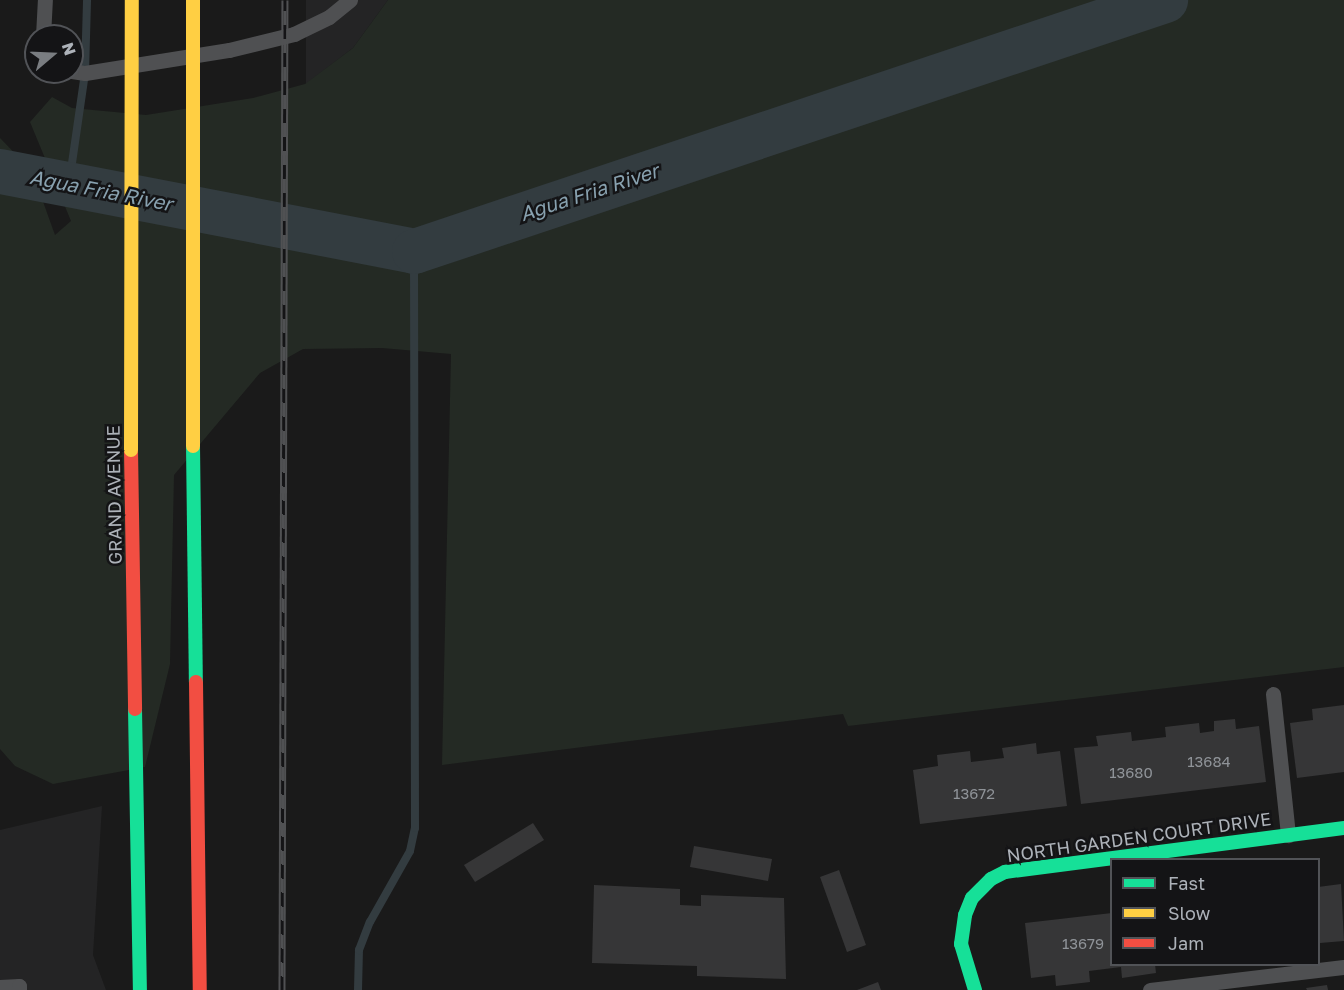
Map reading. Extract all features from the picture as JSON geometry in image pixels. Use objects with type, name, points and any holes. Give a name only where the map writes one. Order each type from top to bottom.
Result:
[{"type":"main road","name":"GRAND AVENUE","points":[[132,0],[131,450],[140,990]]},
{"type":"main road","points":[[193,0],[193,446],[200,990]]},
{"type":"main road","name":"NORTH GARDEN COURT DRIVE","points":[[975,990],[961,944],[965,915],[972,898],[998,875],[1021,868],[1344,828]]},
{"type":"lane","points":[[44,24],[45,0]]},
{"type":"lane","points":[[84,73],[228,50],[294,34],[329,18],[350,0]]},
{"type":"lane","points":[[1273,694],[1288,835]]},
{"type":"lane","points":[[1150,990],[1344,967]]},
{"type":"lane","points":[[0,987],[19,986],[19,990]]},
{"type":"shaded area","points":[[306,0],[388,0],[353,48],[306,84]]},
{"type":"shaded area","points":[[388,0],[1344,0],[1344,667],[848,726],[843,714],[442,765],[451,354],[382,348],[303,349],[260,373],[174,475],[170,664],[145,767],[53,784],[15,766],[0,749],[0,138],[32,171],[55,235],[71,221],[30,122],[52,97],[72,108],[146,115],[253,98],[305,84],[353,48]]},
{"type":"shaded area","points":[[102,806],[93,955],[106,990],[0,990],[0,830]]},
{"type":"building","points":[[1344,705],[1344,772],[1297,778],[1290,723],[1313,720],[1312,709]]},
{"type":"building","points":[[1235,719],[1236,729],[1259,726],[1266,782],[1081,804],[1074,748],[1098,746],[1096,736],[1131,732],[1132,741],[1166,737],[1165,727],[1199,723],[1200,733],[1214,731],[1214,721]]},
{"type":"building","points":[[1036,743],[1037,754],[1060,751],[1067,806],[920,824],[913,770],[938,766],[937,755],[970,751],[971,762],[1004,758],[1002,748]]},
{"type":"building","points":[[533,823],[544,840],[475,882],[464,865]]},
{"type":"building","points":[[694,846],[772,859],[768,881],[690,867]]},
{"type":"building","points":[[839,870],[866,945],[847,952],[820,877]]},
{"type":"building","points":[[1341,884],[1344,941],[1320,943],[1320,887]]},
{"type":"building","points":[[594,885],[680,889],[680,905],[701,906],[701,895],[784,898],[786,979],[697,976],[697,966],[592,963]]},
{"type":"building","points":[[1110,913],[1110,966],[1155,966],[1156,973],[1122,978],[1121,967],[1089,971],[1090,982],[1056,986],[1055,975],[1031,978],[1025,923]]},
{"type":"building","points":[[878,982],[881,990],[857,990]]},
{"type":"building","points":[[1327,985],[1328,990],[1307,990],[1306,988]]},
{"type":"waterway","points":[[69,184],[85,73],[87,0]]},
{"type":"waterway","name":"Agua Fria River","points":[[0,171],[414,251],[1165,0]]},
{"type":"waterway","points":[[358,990],[359,950],[370,922],[410,851],[415,828],[414,251]]},
{"type":"railway","points":[[282,990],[285,0]]},
{"type":"traffic: fast","points":[[193,446],[196,682]]},
{"type":"traffic: fast","points":[[135,709],[140,990]]},
{"type":"traffic: fast","points":[[1113,858],[1344,828]]},
{"type":"traffic: fast","points":[[975,990],[961,944],[965,915],[972,898],[991,879],[1005,872],[1110,858]]},
{"type":"traffic: jam","points":[[131,450],[135,709]]},
{"type":"traffic: jam","points":[[196,682],[200,990]]},
{"type":"traffic: slow","points":[[131,450],[132,0]]},
{"type":"traffic: slow","points":[[193,0],[193,446]]}]
